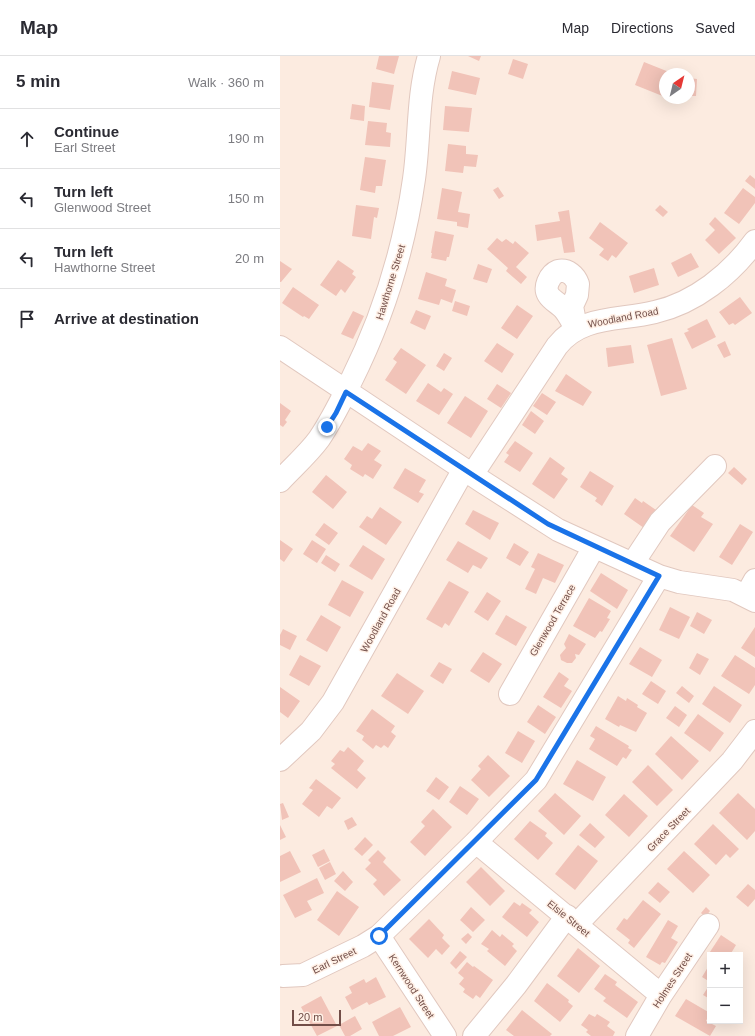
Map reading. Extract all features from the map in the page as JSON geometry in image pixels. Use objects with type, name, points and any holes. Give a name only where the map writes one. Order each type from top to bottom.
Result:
[{"type":"street","name":"Hawthorne Street","points":[[280,481],[318,440],[336,413],[375,328],[401,248],[415,177],[420,100],[428,56]]},
{"type":"street","name":"Woodland Road","points":[[280,760],[311,731],[333,702],[468,472],[565,336],[576,328],[586,324],[656,312],[696,295],[715,282],[735,265],[755,241]]},
{"type":"street","points":[[280,347],[548,524],[594,547],[633,563],[659,576],[679,582],[752,592]]},
{"type":"street","points":[[633,563],[660,522],[715,466]]},
{"type":"street","name":"Glenwood Terrace","points":[[510,694],[594,547]]},
{"type":"street","name":"Earl Street","points":[[281,971],[303,975],[346,955],[379,936],[476,842],[536,780],[659,576]]},
{"type":"street","name":"Grace Street","points":[[474,1036],[572,920],[722,772],[755,731]]},
{"type":"street","name":"Elsie Street","points":[[476,842],[661,995]]},
{"type":"street","name":"Holmes Street","points":[[636,1036],[661,995],[708,925]]},
{"type":"street","name":"Kernwood Street","points":[[379,936],[444,1036]]},
{"type":"building","points":[[379,56],[399,56],[394,74],[376,69]]},
{"type":"building","points":[[468,56],[481,56],[479,61]]},
{"type":"building","points":[[513,59],[528,64],[523,79],[508,74]]},
{"type":"building","points":[[644,62],[659,68],[659,95],[635,85]]},
{"type":"building","points":[[452,71],[480,78],[476,95],[448,89]]},
{"type":"building","points":[[695,79],[697,79],[695,96]]},
{"type":"building","points":[[372,82],[394,85],[390,110],[369,107]]},
{"type":"building","points":[[352,104],[365,106],[364,121],[350,119]]},
{"type":"building","points":[[445,106],[472,108],[469,132],[443,130]]},
{"type":"building","points":[[368,121],[387,123],[386,132],[391,133],[390,147],[365,145]]},
{"type":"building","points":[[448,144],[466,146],[466,154],[478,155],[476,167],[464,166],[463,173],[445,171]]},
{"type":"building","points":[[365,157],[386,160],[382,186],[376,186],[375,193],[360,190]]},
{"type":"building","points":[[750,175],[755,179],[755,189],[745,181]]},
{"type":"building","points":[[498,187],[504,196],[499,199],[493,190]]},
{"type":"building","points":[[442,188],[462,192],[458,212],[470,214],[468,228],[457,226],[457,222],[437,219]]},
{"type":"building","points":[[743,188],[755,197],[755,203],[739,224],[724,213]]},
{"type":"building","points":[[356,205],[379,208],[377,218],[374,217],[371,239],[352,236]]},
{"type":"building","points":[[660,205],[668,212],[663,217],[655,210]]},
{"type":"building","points":[[569,210],[575,252],[564,253],[561,237],[537,241],[535,225],[560,221],[558,212]]},
{"type":"building","points":[[715,217],[736,238],[719,254],[705,240],[715,230],[709,224]]},
{"type":"building","points":[[600,222],[628,243],[616,258],[612,255],[608,261],[599,255],[604,249],[589,238]]},
{"type":"building","points":[[435,231],[454,235],[449,257],[447,257],[446,261],[431,258]]},
{"type":"building","points":[[497,238],[502,242],[506,239],[513,244],[515,241],[529,253],[516,267],[527,277],[521,284],[506,271],[508,268],[487,249]]},
{"type":"building","points":[[691,253],[699,267],[678,277],[671,263]]},
{"type":"building","points":[[338,260],[354,271],[352,274],[356,277],[345,293],[341,289],[336,296],[320,285]]},
{"type":"building","points":[[280,261],[292,269],[281,282],[280,282]]},
{"type":"building","points":[[478,264],[492,269],[487,283],[473,279]]},
{"type":"building","points":[[654,268],[659,285],[634,293],[629,276]]},
{"type":"building","points":[[426,272],[447,279],[445,286],[456,290],[452,303],[441,299],[439,305],[418,299]]},
{"type":"building","points":[[293,287],[319,305],[309,319],[304,316],[303,317],[282,303]]},
{"type":"building","points":[[740,297],[752,313],[735,325],[733,323],[729,325],[719,312]]},
{"type":"building","points":[[455,301],[470,306],[467,316],[452,311]]},
{"type":"building","points":[[517,305],[533,316],[517,339],[501,328]]},
{"type":"building","points":[[416,310],[431,316],[425,330],[410,323]]},
{"type":"building","points":[[353,311],[364,316],[353,339],[341,334]]},
{"type":"building","points":[[707,319],[716,337],[692,349],[684,333],[689,331],[687,329]]},
{"type":"building","points":[[672,338],[687,389],[661,396],[647,345]]},
{"type":"building","points":[[725,341],[731,355],[724,358],[717,345]]},
{"type":"building","points":[[497,343],[514,354],[502,373],[484,361]]},
{"type":"building","points":[[631,345],[634,363],[608,367],[606,348]]},
{"type":"building","points":[[401,348],[426,365],[406,394],[385,380],[397,362],[393,359]]},
{"type":"building","points":[[444,353],[452,358],[444,371],[436,366]]},
{"type":"building","points":[[566,374],[592,392],[583,406],[555,391]]},
{"type":"building","points":[[428,383],[441,392],[444,388],[453,394],[439,415],[416,401]]},
{"type":"building","points":[[497,384],[511,393],[501,408],[487,399]]},
{"type":"building","points":[[542,393],[556,402],[547,415],[533,406]]},
{"type":"building","points":[[465,396],[488,411],[471,438],[447,423]]},
{"type":"building","points":[[280,403],[291,411],[285,420],[287,422],[283,427],[280,425]]},
{"type":"building","points":[[531,411],[544,421],[535,434],[522,425]]},
{"type":"building","points":[[515,441],[533,453],[520,472],[504,462],[509,455],[506,453]]},
{"type":"building","points":[[368,443],[381,451],[374,460],[382,465],[373,479],[365,474],[363,477],[350,469],[352,465],[344,459],[353,446],[362,451]]},
{"type":"building","points":[[550,457],[565,468],[561,474],[568,479],[554,499],[532,484]]},
{"type":"building","points":[[734,467],[747,479],[742,485],[728,473]]},
{"type":"building","points":[[405,468],[426,480],[419,492],[424,494],[418,503],[393,488]]},
{"type":"building","points":[[590,471],[614,486],[602,506],[595,501],[597,498],[580,487]]},
{"type":"building","points":[[326,475],[347,492],[333,509],[312,492]]},
{"type":"building","points":[[635,498],[642,503],[643,501],[656,510],[644,528],[624,514]]},
{"type":"building","points":[[692,505],[704,513],[701,517],[713,524],[694,552],[670,536]]},
{"type":"building","points":[[380,507],[402,522],[386,545],[359,527],[367,516],[372,519]]},
{"type":"building","points":[[473,510],[499,523],[490,540],[465,524]]},
{"type":"building","points":[[324,523],[338,533],[329,545],[315,535]]},
{"type":"building","points":[[740,524],[753,532],[732,565],[719,557]]},
{"type":"building","points":[[280,540],[293,549],[284,562],[280,559]]},
{"type":"building","points":[[312,540],[326,549],[317,563],[303,554]]},
{"type":"building","points":[[458,541],[488,558],[481,569],[473,565],[468,573],[446,560]]},
{"type":"building","points":[[514,543],[529,552],[520,566],[506,558]]},
{"type":"building","points":[[363,545],[385,559],[372,580],[349,566]]},
{"type":"building","points":[[538,553],[564,565],[555,583],[543,578],[536,594],[525,589],[535,569],[531,567]]},
{"type":"building","points":[[326,555],[340,564],[335,572],[321,563]]},
{"type":"building","points":[[601,573],[628,590],[617,609],[590,591]]},
{"type":"building","points":[[342,580],[364,592],[350,617],[328,605]]},
{"type":"building","points":[[449,581],[469,592],[449,626],[445,623],[442,628],[426,619]]},
{"type":"building","points":[[487,592],[501,601],[488,621],[474,612]]},
{"type":"building","points":[[589,598],[611,611],[607,618],[610,619],[602,632],[600,631],[595,638],[573,626]]},
{"type":"building","points":[[670,607],[690,617],[679,639],[659,630]]},
{"type":"building","points":[[697,612],[712,620],[704,634],[690,626]]},
{"type":"building","points":[[321,615],[341,627],[327,652],[306,640]]},
{"type":"building","points":[[506,615],[527,627],[516,646],[495,634]]},
{"type":"building","points":[[755,627],[755,657],[741,648]]},
{"type":"building","points":[[283,629],[297,636],[290,650],[280,645],[280,635]]},
{"type":"building","points":[[569,634],[586,644],[579,655],[575,654],[576,658],[572,663],[567,663],[561,660],[560,655],[566,648],[564,644]]},
{"type":"building","points":[[640,647],[662,660],[652,677],[629,664]]},
{"type":"building","points":[[483,652],[502,664],[489,683],[470,671]]},
{"type":"building","points":[[697,653],[709,659],[700,675],[689,668]]},
{"type":"building","points":[[300,655],[321,666],[309,686],[289,675]]},
{"type":"building","points":[[735,655],[755,668],[755,685],[749,694],[721,676]]},
{"type":"building","points":[[439,662],[452,669],[443,684],[430,676]]},
{"type":"building","points":[[559,672],[569,679],[564,686],[572,691],[561,708],[543,697]]},
{"type":"building","points":[[397,673],[424,691],[408,714],[381,696]]},
{"type":"building","points":[[651,681],[666,691],[658,704],[642,694]]},
{"type":"building","points":[[682,686],[694,696],[689,703],[676,693]]},
{"type":"building","points":[[714,686],[742,705],[730,723],[702,704]]},
{"type":"building","points":[[280,687],[300,701],[288,718],[280,712]]},
{"type":"building","points":[[618,696],[626,701],[627,698],[647,713],[636,732],[620,725],[619,727],[605,719]]},
{"type":"building","points":[[538,705],[556,717],[545,734],[527,722]]},
{"type":"building","points":[[675,706],[687,715],[679,727],[666,718]]},
{"type":"building","points":[[372,709],[395,726],[391,732],[396,736],[388,748],[384,745],[381,748],[376,745],[373,749],[362,740],[364,736],[356,731]]},
{"type":"building","points":[[698,714],[724,733],[710,752],[684,733]]},
{"type":"building","points":[[596,726],[629,746],[628,748],[632,750],[626,759],[623,757],[617,766],[589,749],[595,739],[590,736]]},
{"type":"building","points":[[518,731],[535,741],[522,763],[505,753]]},
{"type":"building","points":[[671,736],[699,761],[682,780],[655,754]]},
{"type":"building","points":[[348,747],[364,761],[357,770],[366,778],[357,789],[331,768],[335,764],[331,761],[340,750],[344,752]]},
{"type":"building","points":[[488,755],[510,776],[489,797],[471,780],[481,769],[478,766]]},
{"type":"building","points":[[577,760],[606,777],[593,801],[563,784]]},
{"type":"building","points":[[648,765],[673,790],[657,806],[632,782]]},
{"type":"building","points":[[436,777],[449,787],[439,800],[426,791]]},
{"type":"building","points":[[316,779],[341,798],[332,809],[327,806],[319,817],[302,804],[313,790],[309,788]]},
{"type":"building","points":[[460,786],[479,799],[467,815],[449,802]]},
{"type":"building","points":[[555,793],[581,816],[564,835],[538,811]]},
{"type":"building","points":[[738,793],[755,809],[755,831],[747,840],[719,813]]},
{"type":"building","points":[[624,794],[648,816],[629,837],[605,815]]},
{"type":"building","points":[[283,803],[289,817],[282,820],[280,804]]},
{"type":"building","points":[[433,809],[452,827],[425,856],[410,842],[425,826],[421,822]]},
{"type":"building","points":[[352,817],[357,825],[348,830],[344,821]]},
{"type":"building","points":[[530,821],[547,833],[545,836],[553,843],[538,860],[514,839]]},
{"type":"building","points":[[590,823],[605,837],[595,848],[579,835]]},
{"type":"building","points":[[713,824],[739,849],[730,858],[726,854],[716,865],[694,844]]},
{"type":"building","points":[[280,825],[286,837],[280,840]]},
{"type":"building","points":[[365,837],[373,845],[362,856],[354,849]]},
{"type":"building","points":[[578,845],[598,861],[575,890],[555,874]]},
{"type":"building","points":[[324,849],[330,861],[318,867],[312,855]]},
{"type":"building","points":[[378,850],[386,858],[383,862],[401,880],[384,896],[373,884],[377,880],[365,869],[371,863],[368,860]]},
{"type":"building","points":[[290,851],[301,872],[280,882],[280,856]]},
{"type":"building","points":[[684,851],[710,875],[693,893],[667,869]]},
{"type":"building","points":[[330,862],[336,874],[325,880],[319,868]]},
{"type":"building","points":[[481,867],[505,891],[490,906],[466,882]]},
{"type":"building","points":[[343,871],[353,882],[345,891],[334,881]]},
{"type":"building","points":[[317,878],[324,893],[307,901],[312,910],[295,918],[283,895]]},
{"type":"building","points":[[658,882],[670,892],[660,903],[648,893]]},
{"type":"building","points":[[748,884],[755,890],[755,899],[748,907],[736,897]]},
{"type":"building","points":[[337,891],[359,907],[339,936],[317,920]]},
{"type":"building","points":[[643,900],[661,914],[634,948],[628,943],[630,940],[616,929],[624,918],[627,920]]},
{"type":"building","points":[[514,902],[520,906],[522,903],[532,910],[529,913],[539,922],[527,937],[502,917]]},
{"type":"building","points":[[471,907],[485,920],[473,932],[460,920]]},
{"type":"building","points":[[706,907],[710,911],[705,917],[701,913]]},
{"type":"building","points":[[429,919],[444,935],[442,938],[450,946],[442,955],[436,949],[428,958],[409,939]]},
{"type":"building","points":[[668,920],[678,926],[671,938],[678,942],[665,963],[662,962],[660,965],[646,957]]},
{"type":"building","points":[[492,930],[500,937],[502,934],[514,944],[512,946],[517,951],[505,966],[487,951],[489,949],[481,944]]},
{"type":"building","points":[[468,933],[472,937],[466,944],[461,939]]},
{"type":"building","points":[[721,935],[736,945],[732,952],[710,952]]},
{"type":"building","points":[[578,948],[600,966],[579,993],[557,976]]},
{"type":"building","points":[[460,951],[467,957],[456,969],[450,963]]},
{"type":"building","points":[[467,962],[493,980],[480,998],[476,995],[473,999],[463,992],[465,989],[459,984],[464,978],[458,973]]},
{"type":"building","points":[[707,969],[707,980],[702,977]]},
{"type":"building","points":[[605,974],[617,982],[615,985],[638,1002],[627,1018],[603,1001],[606,998],[594,989]]},
{"type":"building","points":[[376,977],[386,997],[369,1005],[367,1002],[352,1010],[345,997],[352,993],[349,987],[364,979],[366,983]]},
{"type":"building","points":[[547,983],[569,1000],[568,1002],[573,1006],[560,1022],[534,1001]]},
{"type":"building","points":[[707,989],[707,997],[703,995]]},
{"type":"building","points":[[321,996],[337,1026],[317,1036],[301,1007]]},
{"type":"building","points":[[686,999],[707,1011],[707,1024],[716,1026],[710,1036],[675,1016]]},
{"type":"building","points":[[400,1007],[411,1027],[393,1036],[379,1036],[372,1022]]},
{"type":"building","points":[[522,1010],[552,1034],[550,1036],[514,1036],[506,1030]]},
{"type":"building","points":[[589,1014],[595,1017],[597,1014],[610,1022],[607,1026],[615,1032],[613,1036],[591,1036],[586,1032],[588,1030],[581,1025]]},
{"type":"building","points":[[355,1016],[362,1029],[350,1036],[345,1036],[339,1025]]},
{"type":"route","points":[[327,427],[336,413],[346,392],[558,530],[659,576],[536,780],[476,842],[379,936]]}]
